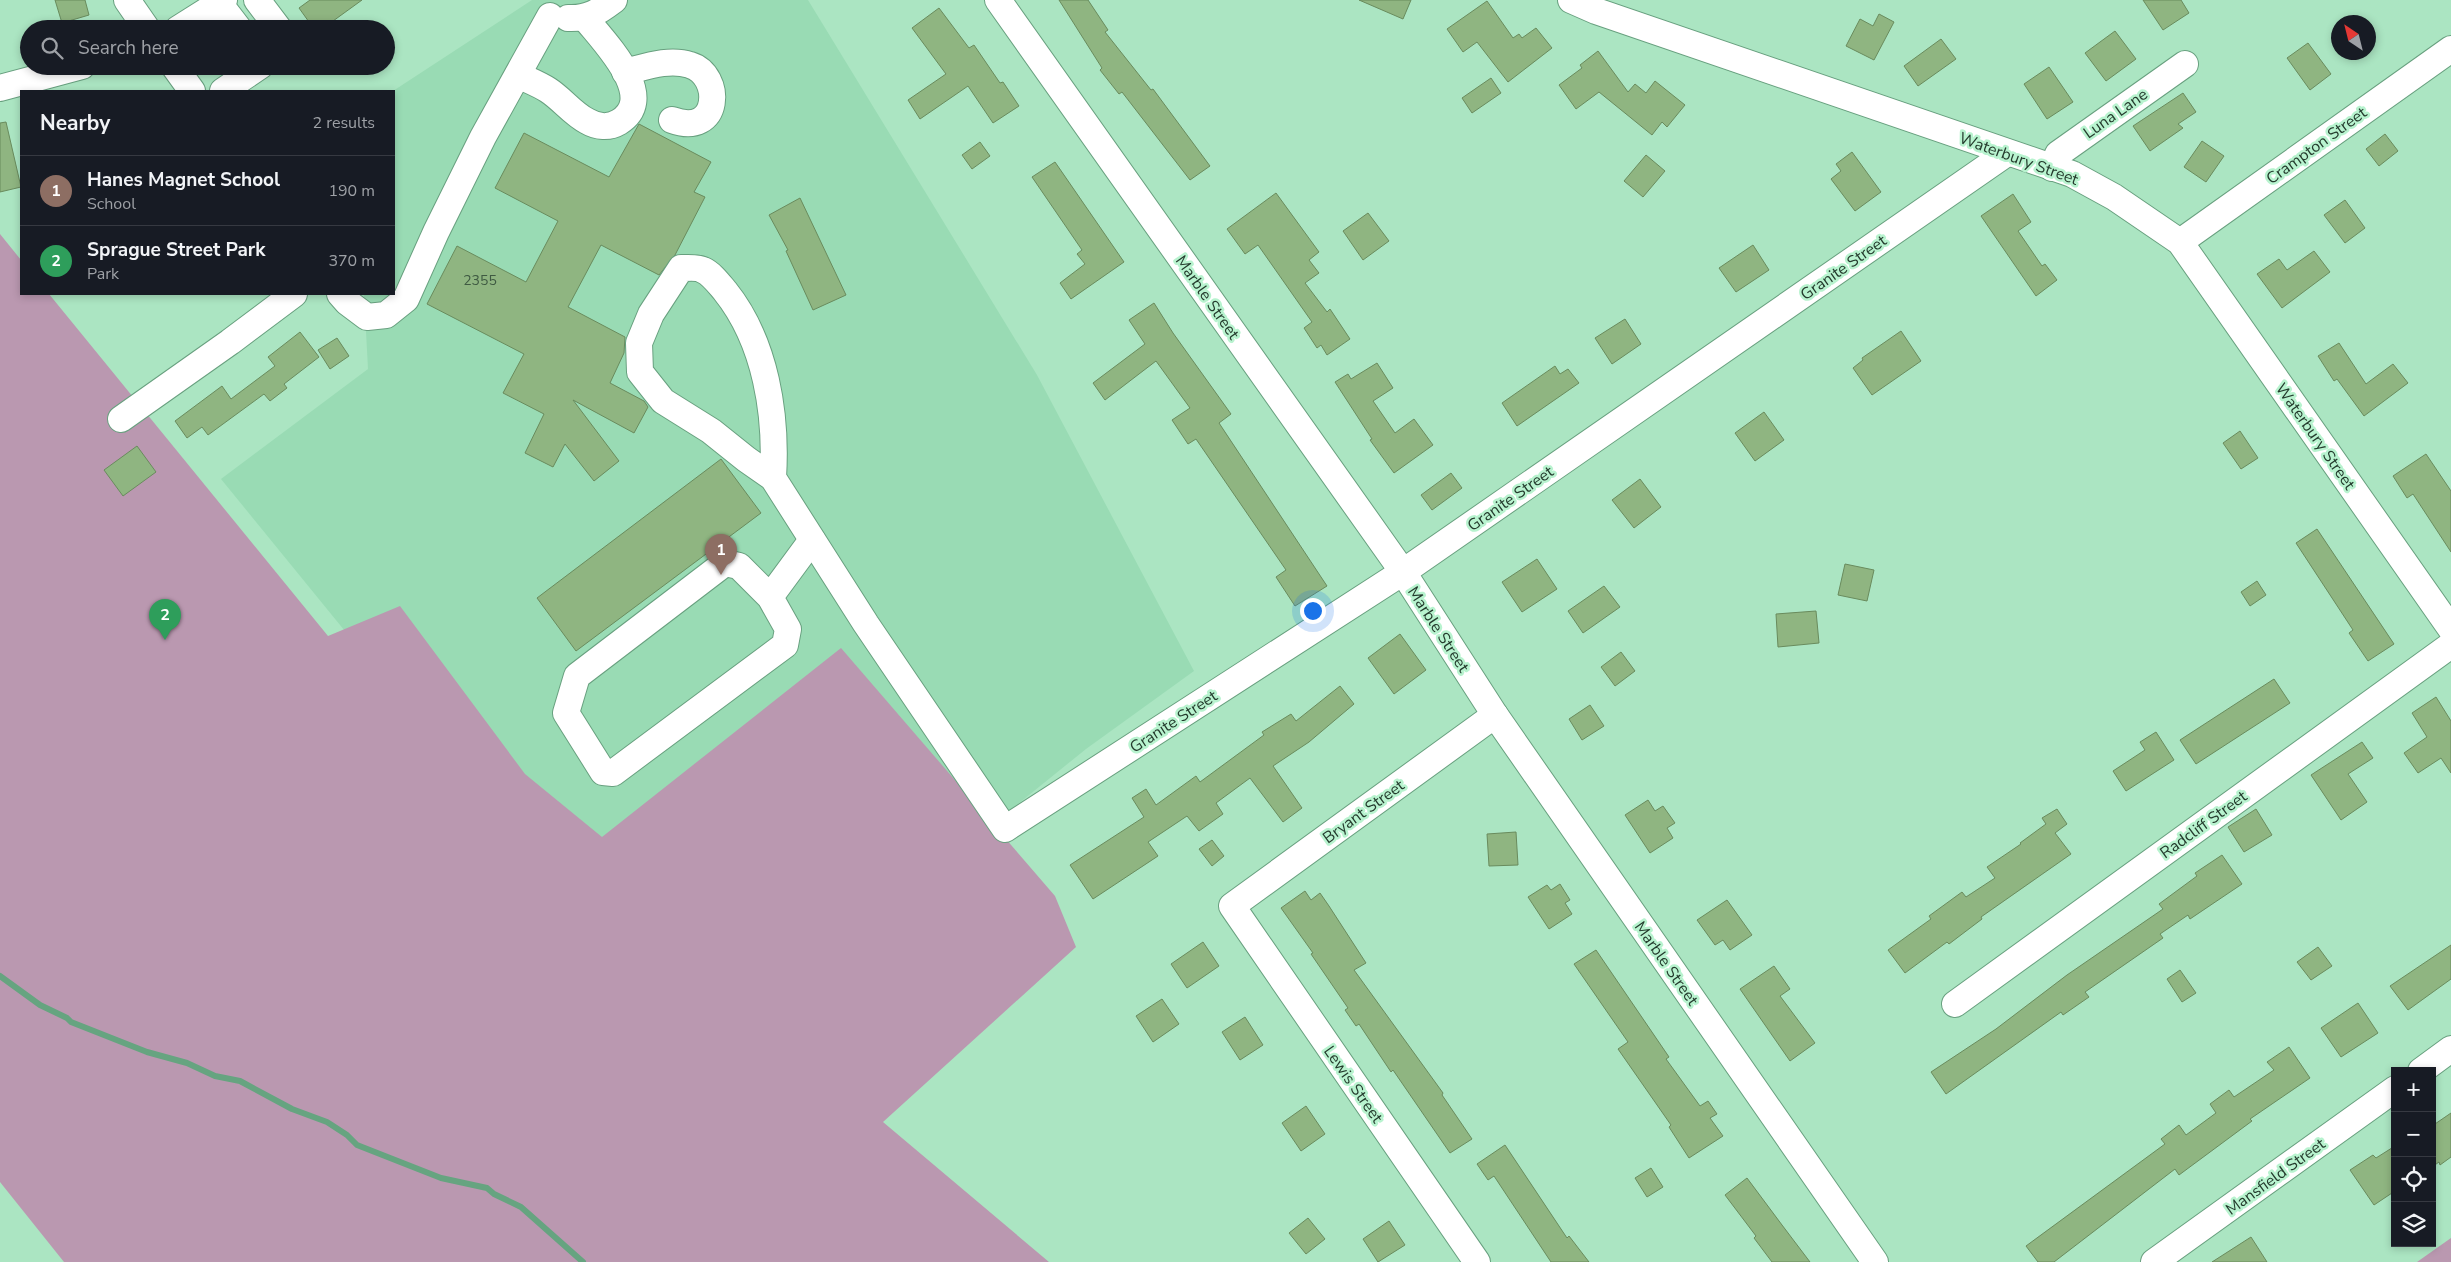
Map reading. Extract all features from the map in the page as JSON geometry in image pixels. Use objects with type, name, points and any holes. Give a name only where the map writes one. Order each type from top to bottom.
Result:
[{"type":"street","points":[[127,0],[141,20]]},
{"type":"street","points":[[258,0],[272,20]]},
{"type":"street","points":[[344,298],[367,317],[386,315],[406,299],[436,232],[518,75],[544,8],[585,18],[594,15],[614,0]]},
{"type":"street","name":"Marble Street","points":[[998,0],[1403,572],[1495,715],[1875,1262]]},
{"type":"street","name":"Waterbury Street","points":[[1572,0],[1604,5],[2007,153],[2072,174],[2114,197],[2180,242],[2451,629]]},
{"type":"street","points":[[192,20],[221,2],[233,20]]},
{"type":"street","points":[[518,75],[548,90],[587,122],[601,126],[612,126],[622,120],[634,104],[635,92],[625,72],[585,18]]},
{"type":"street","name":"Crampton Street","points":[[2180,242],[2449,52]]},
{"type":"street","points":[[625,72],[676,62],[692,65],[704,76],[713,101],[712,110],[706,118],[694,124],[684,124],[672,120]]},
{"type":"street","name":"Luna Lane","points":[[2052,168],[2058,154],[2185,64]]},
{"type":"street","points":[[0,88],[48,75]]},
{"type":"street","points":[[180,75],[191,90]]},
{"type":"street","points":[[224,90],[247,75]]},
{"type":"street","name":"Granite Street","points":[[812,540],[1005,829],[1403,572],[2007,153]]},
{"type":"street","points":[[770,597],[812,540],[773,478],[712,431],[663,401],[640,372],[639,343],[651,314],[681,268],[702,269],[718,282],[734,303],[753,338],[768,386],[775,450],[773,478]]},
{"type":"street","points":[[121,419],[293,295]]},
{"type":"street","points":[[725,563],[739,566],[770,597],[788,629],[785,645],[613,773],[603,772],[566,713],[577,676],[725,563]]},
{"type":"street","name":"Radcliff Street","points":[[1955,1004],[2451,645]]},
{"type":"street","name":"Bryant Street","points":[[1232,906],[1495,715]]},
{"type":"street","name":"Lewis Street","points":[[1232,906],[1477,1262]]},
{"type":"street","points":[[2426,1067],[2451,1049]]},
{"type":"street","name":"Mansfield Street","points":[[2154,1262],[2391,1092]]},
{"type":"shaded area","points":[[532,0],[808,0],[1037,375],[1194,671],[1086,749],[694,1065],[543,874],[221,479],[368,369],[364,295],[395,295],[395,90]]},
{"type":"shaded area","points":[[0,234],[20,259],[20,295],[50,295],[328,636],[400,606],[525,774],[602,837],[841,648],[1055,896],[1076,947],[883,1122],[1049,1262],[64,1262],[0,1182]]},
{"type":"shaded area","points":[[2451,1238],[2451,1262],[2417,1262]]},
{"type":"building","points":[[55,0],[85,0],[89,15],[72,20],[61,20]]},
{"type":"building","points":[[310,0],[362,0],[334,20],[308,20],[299,8]]},
{"type":"building","points":[[1059,0],[1088,0],[1108,30],[1105,32],[1151,90],[1153,89],[1210,166],[1190,180],[1122,92],[1119,94],[1100,70],[1102,68]]},
{"type":"building","points":[[1359,0],[1411,0],[1403,19]]},
{"type":"building","points":[[2143,0],[2181,0],[2189,13],[2163,30]]},
{"type":"building","points":[[1487,1],[1513,38],[1519,34],[1522,38],[1536,28],[1552,48],[1508,82],[1477,42],[1463,52],[1447,29]]},
{"type":"building","points":[[939,8],[969,48],[974,45],[1000,83],[1003,82],[1019,106],[993,123],[968,86],[920,119],[908,100],[946,74],[912,28]]},
{"type":"building","points":[[1879,14],[1894,22],[1874,60],[1846,46],[1860,19],[1873,26]]},
{"type":"building","points":[[2115,31],[2136,59],[2106,81],[2085,53]]},
{"type":"building","points":[[1941,39],[1956,59],[1918,86],[1904,66]]},
{"type":"building","points":[[2308,43],[2331,74],[2310,90],[2287,58]]},
{"type":"building","points":[[1598,51],[1628,92],[1635,84],[1646,93],[1655,81],[1685,105],[1667,127],[1662,122],[1652,135],[1599,92],[1576,109],[1559,85],[1582,68],[1580,65]]},
{"type":"building","points":[[2049,67],[2073,102],[2047,119],[2024,84]]},
{"type":"building","points":[[1491,78],[1501,93],[1472,113],[1462,98]]},
{"type":"building","points":[[2183,93],[2196,112],[2178,124],[2183,128],[2150,151],[2133,126]]},
{"type":"building","points":[[6,122],[20,187],[0,192],[0,123]]},
{"type":"building","points":[[639,124],[711,162],[694,192],[705,197],[675,255],[659,275],[601,245],[568,307],[625,337],[624,353],[610,383],[644,401],[648,407],[634,433],[573,400],[619,461],[594,481],[565,444],[553,467],[525,453],[544,414],[503,393],[524,354],[427,304],[457,246],[526,282],[558,221],[495,188],[524,133],[609,177]]},
{"type":"building","points":[[2385,134],[2398,151],[2379,166],[2366,149]]},
{"type":"building","points":[[2202,141],[2224,156],[2206,182],[2184,167]]},
{"type":"building","points":[[980,142],[990,156],[972,169],[962,155]]},
{"type":"building","points":[[1852,152],[1881,192],[1855,211],[1831,179],[1841,171],[1836,164]]},
{"type":"building","points":[[1646,155],[1665,171],[1643,197],[1624,181]]},
{"type":"building","points":[[1055,162],[1124,262],[1071,299],[1060,283],[1085,264],[1077,254],[1082,250],[1032,177]]},
{"type":"building","points":[[1276,193],[1319,252],[1309,260],[1319,273],[1305,283],[1327,312],[1330,309],[1350,339],[1327,355],[1321,345],[1317,348],[1304,328],[1312,322],[1258,245],[1245,254],[1227,229]]},
{"type":"building","points":[[2013,194],[2031,222],[2018,231],[2042,266],[2045,264],[2057,280],[2036,296],[1981,216]]},
{"type":"building","points":[[800,198],[846,295],[813,310],[786,251],[788,250],[769,215]]},
{"type":"building","points":[[2345,200],[2365,228],[2345,243],[2324,215]]},
{"type":"building","points":[[1368,213],[1389,241],[1363,260],[1343,231]]},
{"type":"building","points":[[1753,245],[1769,270],[1736,292],[1719,268]]},
{"type":"building","points":[[2314,251],[2330,272],[2282,308],[2257,274],[2279,259],[2287,270]]},
{"type":"building","points":[[1154,303],[1231,414],[1219,423],[1327,586],[1295,606],[1276,577],[1286,570],[1196,439],[1188,444],[1172,420],[1190,408],[1156,361],[1105,400],[1093,383],[1145,344],[1129,320]]},
{"type":"building","points":[[1625,319],[1641,344],[1612,364],[1595,338]]},
{"type":"building","points":[[1901,331],[1921,361],[1872,395],[1853,368],[1863,360],[1862,358]]},
{"type":"building","points":[[300,332],[319,357],[284,384],[287,388],[270,401],[264,394],[208,435],[202,427],[187,438],[175,421],[222,386],[231,399],[275,366],[268,357]]},
{"type":"building","points":[[337,338],[349,356],[330,369],[318,350]]},
{"type":"building","points":[[2339,343],[2366,384],[2393,364],[2408,383],[2364,416],[2337,379],[2334,381],[2318,356]]},
{"type":"building","points":[[1377,363],[1393,388],[1373,401],[1395,433],[1414,419],[1433,445],[1394,473],[1370,440],[1372,439],[1335,382],[1348,374],[1351,379]]},
{"type":"building","points":[[1555,366],[1560,374],[1568,369],[1579,383],[1517,426],[1502,403]]},
{"type":"building","points":[[1764,412],[1784,440],[1755,461],[1735,433]]},
{"type":"building","points":[[2240,431],[2258,458],[2241,469],[2223,443]]},
{"type":"building","points":[[137,446],[156,472],[123,496],[104,470]]},
{"type":"building","points":[[2426,454],[2451,491],[2451,552],[2413,494],[2407,498],[2393,476]]},
{"type":"building","points":[[721,459],[761,513],[576,651],[537,598]]},
{"type":"building","points":[[1451,473],[1462,488],[1432,510],[1421,495]]},
{"type":"building","points":[[1640,479],[1661,507],[1634,528],[1612,500]]},
{"type":"building","points":[[2317,529],[2394,644],[2368,661],[2349,633],[2353,630],[2296,543]]},
{"type":"building","points":[[1537,559],[1557,589],[1522,612],[1502,582]]},
{"type":"building","points":[[1845,564],[1874,570],[1867,601],[1838,595]]},
{"type":"building","points":[[2257,581],[2266,595],[2250,606],[2241,592]]},
{"type":"building","points":[[1604,586],[1620,607],[1583,633],[1568,611]]},
{"type":"building","points":[[1816,611],[1819,643],[1778,647],[1776,614]]},
{"type":"building","points":[[1400,634],[1426,670],[1394,694],[1368,658]]},
{"type":"building","points":[[1621,652],[1635,671],[1615,686],[1601,667]]},
{"type":"building","points":[[2274,679],[2290,703],[2196,764],[2180,740]]},
{"type":"building","points":[[1340,686],[1354,704],[1309,742],[1273,766],[1302,808],[1283,822],[1250,778],[1216,803],[1223,814],[1199,831],[1187,816],[1148,842],[1158,856],[1093,899],[1070,865],[1144,817],[1132,798],[1146,789],[1156,805],[1196,776],[1200,782],[1264,735],[1262,732],[1291,714],[1296,721]]},
{"type":"building","points":[[2436,697],[2451,721],[2451,773],[2441,758],[2418,773],[2404,753],[2427,737],[2412,713]]},
{"type":"building","points":[[1590,705],[1604,726],[1582,740],[1569,719]]},
{"type":"building","points":[[2156,732],[2174,760],[2126,791],[2113,771],[2145,750],[2140,742]]},
{"type":"building","points":[[2362,742],[2373,758],[2348,774],[2367,802],[2341,820],[2311,775]]},
{"type":"building","points":[[1648,800],[1655,811],[1663,806],[1675,823],[1667,828],[1673,838],[1650,853],[1625,815]]},
{"type":"building","points":[[2057,809],[2067,824],[2055,833],[2071,854],[1981,917],[1982,919],[1949,944],[1947,942],[1905,973],[1888,950],[1931,919],[1929,916],[1962,892],[1966,897],[1995,878],[1987,867],[2046,824],[2042,818]]},
{"type":"building","points":[[2256,809],[2272,835],[2244,852],[2228,827]]},
{"type":"building","points":[[1516,832],[1518,865],[1489,866],[1487,834]]},
{"type":"building","points":[[1212,840],[1224,856],[1212,866],[1199,849]]},
{"type":"building","points":[[2222,855],[2242,884],[2190,919],[2188,915],[2160,934],[2163,938],[2085,992],[2089,997],[2063,1015],[2061,1012],[1946,1094],[1931,1072],[1996,1029],[2067,975],[2163,909],[2159,904],[2197,876],[2195,873]]},
{"type":"building","points":[[1560,884],[1570,900],[1565,903],[1572,914],[1549,929],[1528,897],[1547,885],[1551,890]]},
{"type":"building","points":[[1305,891],[1311,900],[1320,893],[1329,906],[1366,963],[1354,970],[1443,1093],[1442,1095],[1472,1139],[1450,1153],[1393,1070],[1391,1072],[1359,1024],[1356,1026],[1345,1010],[1348,1008],[1311,954],[1313,953],[1281,908]]},
{"type":"building","points":[[1727,900],[1752,935],[1730,950],[1723,940],[1715,945],[1697,920]]},
{"type":"building","points":[[1203,942],[1219,966],[1187,988],[1171,964]]},
{"type":"building","points":[[2451,945],[2451,979],[2408,1010],[2390,986]]},
{"type":"building","points":[[2318,947],[2332,966],[2311,980],[2297,962]]},
{"type":"building","points":[[1596,950],[1669,1057],[1666,1059],[1700,1106],[1708,1101],[1717,1114],[1710,1118],[1723,1136],[1689,1158],[1669,1127],[1671,1125],[1618,1049],[1628,1042],[1574,964]]},
{"type":"building","points":[[1774,966],[1790,989],[1780,996],[1815,1043],[1790,1061],[1740,989]]},
{"type":"building","points":[[2180,970],[2196,993],[2182,1002],[2167,979]]},
{"type":"building","points":[[1162,999],[1179,1024],[1153,1042],[1136,1016]]},
{"type":"building","points":[[2358,1003],[2378,1033],[2341,1057],[2321,1028]]},
{"type":"building","points":[[1245,1017],[1263,1045],[1240,1060],[1222,1032]]},
{"type":"building","points":[[2289,1047],[2310,1078],[2250,1119],[2252,1121],[2179,1175],[2175,1169],[2054,1262],[2038,1262],[2026,1246],[2165,1144],[2161,1139],[2179,1125],[2186,1135],[2216,1113],[2210,1104],[2229,1090],[2234,1097],[2274,1070],[2267,1062]]},
{"type":"building","points":[[1306,1106],[1325,1134],[1301,1151],[1282,1123]]},
{"type":"building","points":[[2451,1113],[2451,1157],[2440,1165],[2439,1162],[2436,1164],[2436,1123]]},
{"type":"building","points":[[1505,1145],[1567,1238],[1569,1236],[1589,1262],[1551,1262],[1494,1176],[1488,1180],[1477,1164]]},
{"type":"building","points":[[2391,1149],[2391,1194],[2374,1205],[2350,1170],[2373,1155],[2376,1158]]},
{"type":"building","points":[[1651,1168],[1663,1187],[1647,1197],[1635,1178]]},
{"type":"building","points":[[1747,1178],[1810,1262],[1772,1262],[1754,1238],[1756,1236],[1725,1195]]},
{"type":"building","points":[[1308,1218],[1325,1239],[1306,1254],[1289,1233]]},
{"type":"building","points":[[1389,1221],[1405,1245],[1378,1262],[1363,1239]]},
{"type":"building","points":[[2251,1237],[2267,1262],[2212,1262]]},
{"type":"waterway","points":[[0,976],[40,1005],[67,1018],[71,1022],[147,1052],[187,1063],[215,1076],[240,1081],[292,1109],[327,1122],[347,1135],[357,1145],[441,1178],[487,1188],[494,1194],[521,1207],[583,1262]]},
{"type":"place","name":"Hanes Magnet School","points":[[721,575]]},
{"type":"place","name":"Sprague Street Park","points":[[165,640]]}]
